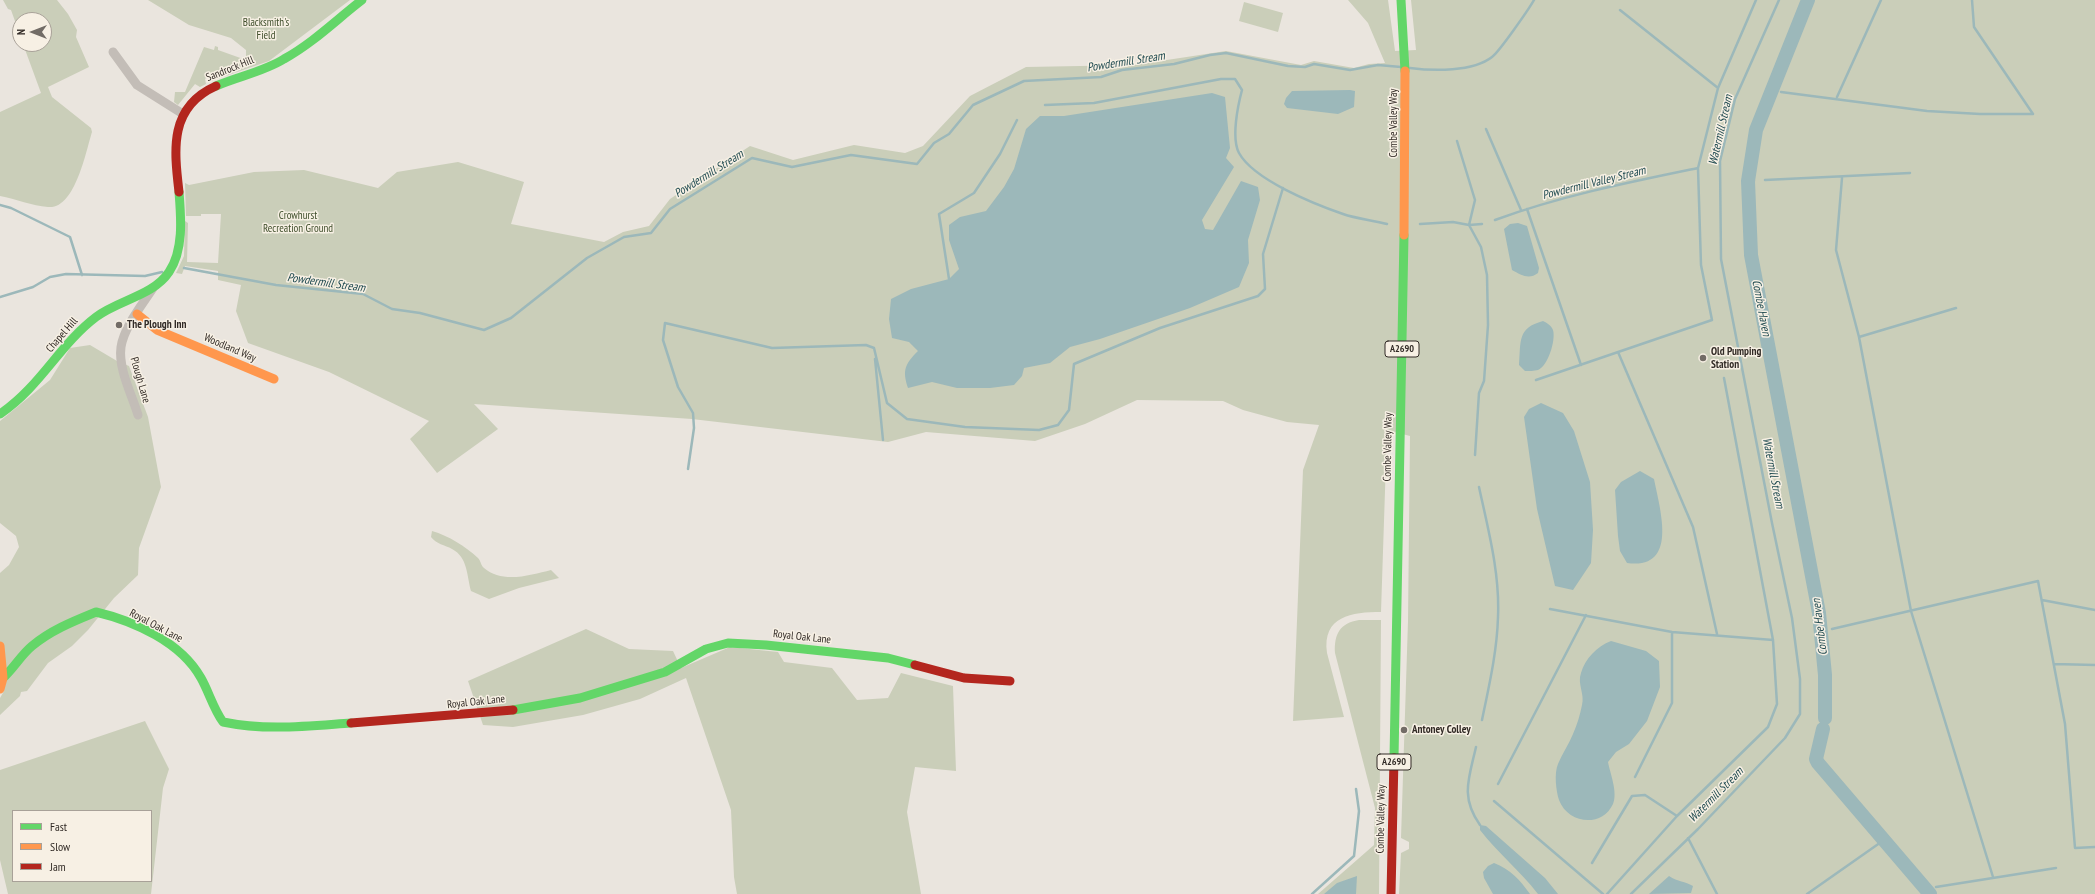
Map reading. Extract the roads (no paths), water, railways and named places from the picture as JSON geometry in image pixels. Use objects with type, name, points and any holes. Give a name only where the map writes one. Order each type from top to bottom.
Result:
[{"type":"street","name":"Sandrock Hill","points":[[153,288],[163,281],[173,268],[178,249],[181,219],[176,150],[178,129],[183,114],[197,99],[212,88],[272,66],[299,49],[320,35],[362,0]]},
{"type":"street","name":"Combe Valley Way","points":[[1391,894],[1406,89],[1401,0]]},
{"type":"street","points":[[113,52],[137,85],[183,114]]},
{"type":"street","name":"Plough Lane","points":[[138,415],[121,356],[121,346],[128,329],[153,288]]},
{"type":"street","name":"Chapel Hill","points":[[0,414],[26,394],[87,324],[101,313],[120,302],[153,288]]},
{"type":"street","name":"Woodland Way","points":[[137,314],[157,330],[274,379]]},
{"type":"street","name":"Royal Oak Lane","points":[[4,678],[11,672],[32,645],[66,626],[96,612],[138,627],[167,643],[186,657],[200,677],[216,713],[222,722],[247,727],[280,728],[505,712],[580,698],[664,672],[706,649],[728,643],[766,645],[888,658],[964,678],[1010,681]]},
{"type":"street","points":[[0,646],[4,678],[0,689]]},
{"type":"water","points":[[1292,91],[1355,91],[1354,107],[1338,114],[1287,108],[1284,104],[1286,98]]},
{"type":"water","points":[[1212,93],[1225,97],[1230,148],[1226,158],[1234,167],[1202,220],[1205,229],[1213,230],[1241,181],[1258,187],[1260,200],[1248,240],[1249,263],[1239,287],[1190,308],[1100,339],[1070,347],[1050,363],[1024,368],[1022,376],[1014,385],[990,388],[957,388],[932,382],[908,388],[905,376],[906,368],[910,360],[918,351],[909,342],[892,338],[889,319],[891,299],[911,289],[949,279],[959,269],[949,240],[949,225],[960,217],[986,211],[1004,187],[1014,169],[1026,129],[1040,116],[1064,116]]},
{"type":"water","points":[[1518,223],[1527,226],[1539,268],[1538,273],[1535,275],[1522,275],[1512,270],[1504,229],[1510,224]]},
{"type":"water","points":[[1543,321],[1550,325],[1554,334],[1548,358],[1542,368],[1538,370],[1525,371],[1519,365],[1522,337],[1529,327]]},
{"type":"water","points":[[1541,403],[1563,413],[1574,431],[1590,482],[1593,530],[1591,563],[1573,590],[1555,586],[1537,509],[1524,417],[1529,409]]},
{"type":"water","points":[[1640,471],[1654,479],[1660,506],[1662,535],[1660,548],[1654,557],[1643,563],[1627,563],[1620,551],[1615,490],[1621,482]]},
{"type":"water","points":[[1611,641],[1646,651],[1659,661],[1660,687],[1647,721],[1629,744],[1616,752],[1608,762],[1615,794],[1613,804],[1608,812],[1601,817],[1593,820],[1585,820],[1577,818],[1563,808],[1557,792],[1556,772],[1577,724],[1583,701],[1580,677],[1585,663],[1596,650]]},
{"type":"water","points":[[1480,825],[1486,826],[1545,878],[1558,894],[1538,894],[1480,830]]},
{"type":"water","points":[[1494,863],[1505,868],[1530,894],[1493,894],[1484,878],[1483,872],[1488,866]]},
{"type":"water","points":[[1357,876],[1356,894],[1324,894],[1337,883]]},
{"type":"water","points":[[1669,876],[1693,886],[1691,893],[1649,894]]},
{"type":"waterway","name":"Powdermill Stream","points":[[1410,68],[1441,70],[1464,68],[1484,62],[1492,57],[1501,47],[1534,0]]},
{"type":"waterway","points":[[1536,380],[1712,320],[1701,265],[1698,168],[1718,88],[1756,0]]},
{"type":"waterway","name":"Watermill Stream","points":[[1631,894],[1698,829],[1785,738],[1800,714],[1800,679],[1792,618],[1721,259],[1720,161],[1735,99],[1779,0]]},
{"type":"waterway","name":"Combe Haven","points":[[1808,0],[1756,130],[1748,181],[1751,255],[1819,613],[1825,675],[1825,718]]},
{"type":"waterway","points":[[1837,97],[1881,0]]},
{"type":"waterway","points":[[1781,92],[1927,111],[1980,114],[2033,114],[1974,27],[1972,0]]},
{"type":"waterway","points":[[1620,10],[1718,88]]},
{"type":"waterway","name":"Powdermill Stream","points":[[184,268],[276,285],[363,294],[392,309],[420,313],[484,330],[511,318],[587,258],[624,237],[651,233],[670,209],[752,158],[792,167],[851,155],[917,164],[934,143],[949,134],[973,105],[1024,81],[1101,77],[1122,70],[1174,64],[1210,55],[1226,53],[1288,66],[1305,67],[1314,64],[1350,70],[1378,65],[1401,67]]},
{"type":"waterway","points":[[1045,105],[1094,103],[1221,79],[1235,79],[1242,90],[1235,130],[1237,147],[1239,153],[1247,163],[1271,182],[1301,197],[1348,216],[1387,224]]},
{"type":"waterway","points":[[949,279],[939,214],[974,193],[1000,154],[1017,120]]},
{"type":"waterway","points":[[1486,129],[1521,210]]},
{"type":"waterway","points":[[1457,141],[1475,200],[1469,225],[1481,247],[1487,275],[1488,325],[1484,381],[1479,393],[1475,455]]},
{"type":"waterway","name":"Powdermill Valley Stream","points":[[1495,220],[1520,211],[1570,197],[1621,184],[1698,168]]},
{"type":"waterway","points":[[1765,180],[1910,173]]},
{"type":"waterway","points":[[1842,178],[1836,250],[1859,337],[1911,611],[1993,877]]},
{"type":"waterway","name":"Combe Haven","points":[[1748,181],[1754,181]]},
{"type":"waterway","points":[[688,469],[694,428],[693,413],[678,387],[663,340],[665,323],[772,348],[866,345],[874,348],[887,403],[907,419],[965,427],[1039,430],[1058,425],[1069,410],[1074,364],[1160,328],[1258,296],[1265,289],[1263,254],[1283,188]]},
{"type":"waterway","points":[[0,205],[11,208],[70,237],[82,275]]},
{"type":"waterway","points":[[1527,209],[1581,365]]},
{"type":"waterway","name":"Powdermill Valley Stream","points":[[1420,224],[1453,222],[1469,225],[1482,224]]},
{"type":"waterway","name":"Powdermill Stream","points":[[0,297],[33,287],[50,277],[66,274],[145,276],[162,272]]},
{"type":"waterway","points":[[1859,337],[1956,308]]},
{"type":"waterway","points":[[1618,352],[1693,527],[1717,634]]},
{"type":"waterway","points":[[875,359],[883,440]]},
{"type":"waterway","points":[[1607,894],[1677,816],[1768,727],[1777,704],[1773,640],[1724,378]]},
{"type":"waterway","points":[[1479,487],[1493,551],[1498,601],[1494,656],[1482,720]]},
{"type":"waterway","points":[[1832,629],[2038,581],[2065,724],[2075,848],[2095,847]]},
{"type":"waterway","points":[[2042,600],[2095,610]]},
{"type":"waterway","points":[[1550,609],[1672,632],[1773,640]]},
{"type":"waterway","points":[[1498,784],[1586,615]]},
{"type":"waterway","points":[[1635,777],[1672,703],[1672,632]]},
{"type":"waterway","points":[[2054,664],[2095,665]]},
{"type":"waterway","name":"Combe Haven","points":[[1823,729],[1816,759],[1818,763],[1930,894]]},
{"type":"waterway","points":[[1476,747],[1469,778],[1468,796],[1474,815],[1480,825]]},
{"type":"waterway","points":[[1312,894],[1354,856],[1359,811],[1356,789]]},
{"type":"waterway","points":[[1592,863],[1632,796],[1645,795],[1677,816]]},
{"type":"waterway","points":[[1494,801],[1603,894]]},
{"type":"waterway","points":[[1688,838],[1717,894]]},
{"type":"waterway","points":[[1807,894],[1884,840]]},
{"type":"waterway","points":[[1936,887],[2056,868]]},
{"type":"place","name":"The Plough Inn","points":[[119,325]]},
{"type":"place","name":"Old Pumping Station","points":[[1703,358]]},
{"type":"place","name":"Antoney Colley","points":[[1404,730]]},
{"type":"park label","name":"Blacksmith's Field","points":[[266,29]]},
{"type":"park label","name":"Crowhurst Recreation Ground","points":[[298,222]]}]
